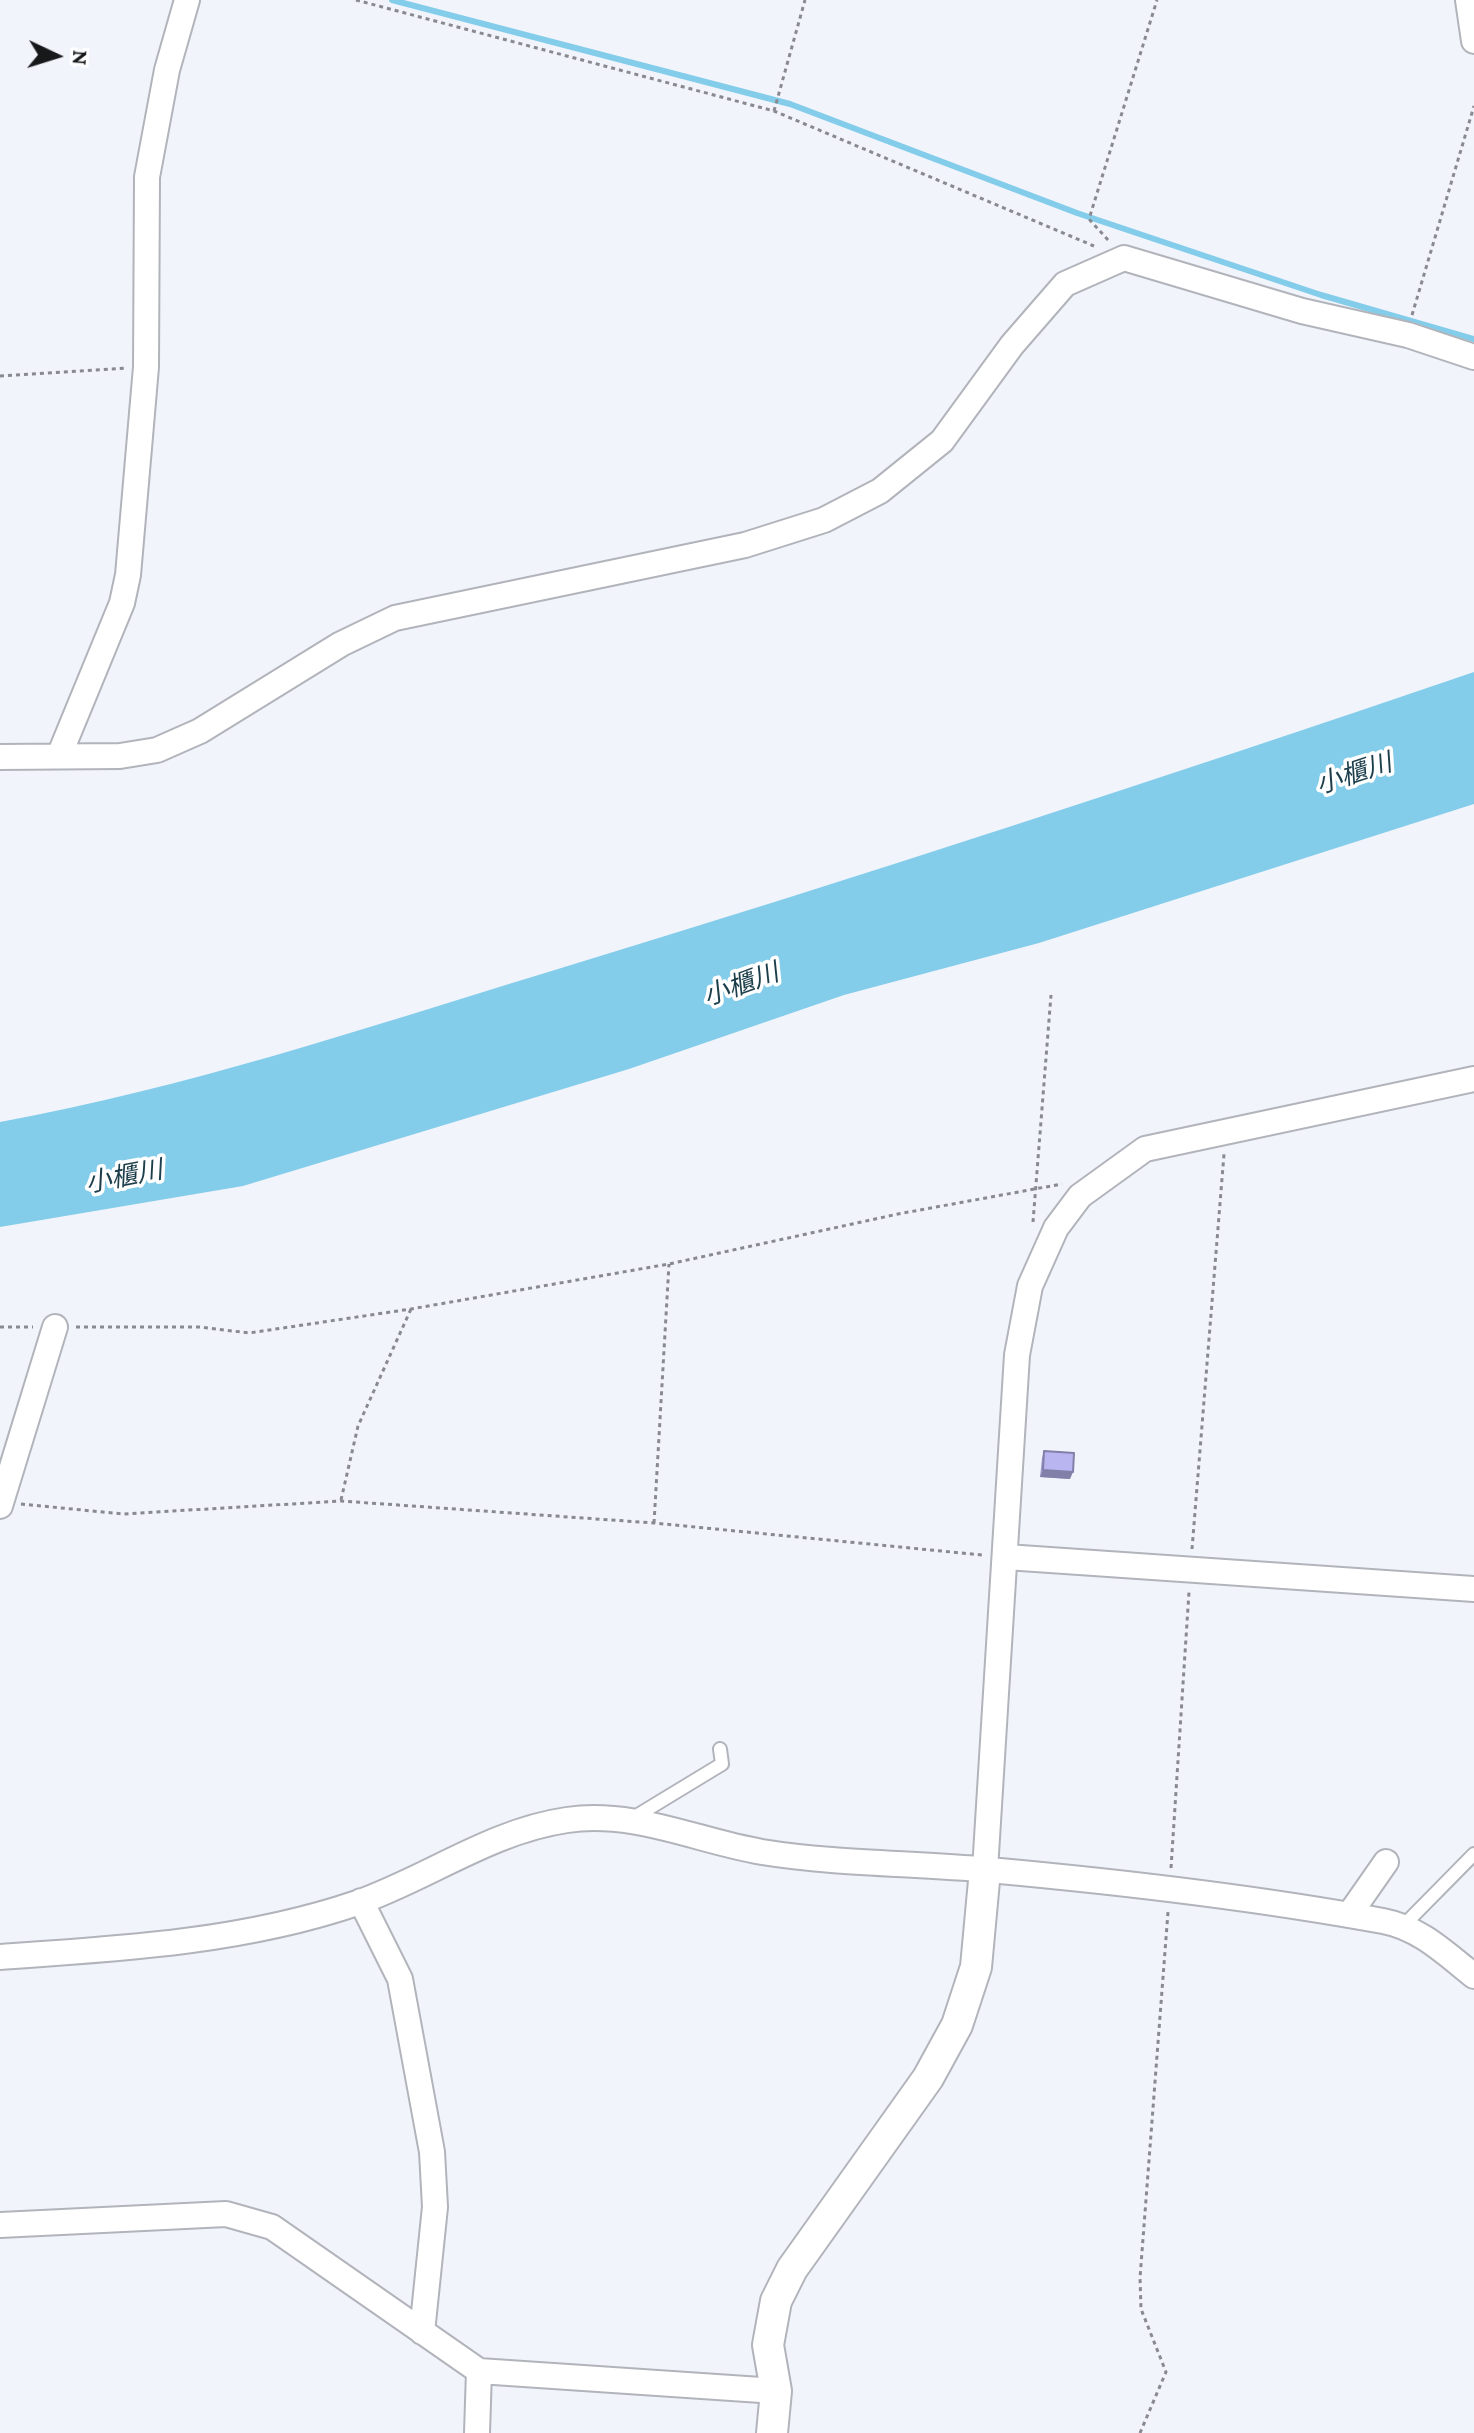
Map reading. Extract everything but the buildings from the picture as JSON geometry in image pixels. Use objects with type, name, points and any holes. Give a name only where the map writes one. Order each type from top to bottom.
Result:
[{"type":"street","points":[[59,756],[122,603],[128,575],[146,367],[147,177],[164,84],[187,0]]},
{"type":"street","points":[[1468,0],[1474,41]]},
{"type":"street","points":[[0,757],[134,755],[170,745],[248,703],[356,635],[403,615],[745,545],[843,512],[880,491],[942,441],[1012,345],[1065,284],[1124,258],[1302,311],[1408,335],[1474,357]]},
{"type":"street","points":[[772,2433],[776,2391],[768,2345],[776,2301],[784,2283],[928,2078],[966,2007],[976,1967],[1006,1557],[1017,1355],[1030,1286],[1047,1244],[1080,1196],[1145,1149],[1474,1079]]},
{"type":"street","points":[[1,1504],[55,1327]]},
{"type":"street","points":[[1006,1557],[1474,1589]]},
{"type":"street","points":[[0,1957],[232,1933],[296,1922],[361,1901],[494,1840],[564,1820],[599,1817],[631,1820],[762,1852],[1170,1886],[1349,1915],[1404,1925],[1474,1976]]},
{"type":"street","points":[[1349,1915],[1386,1862]]},
{"type":"street","points":[[361,1901],[400,1979],[432,2152],[435,2207],[422,2332]]},
{"type":"street","points":[[0,2225],[226,2214],[250,2218],[272,2227],[318,2256],[479,2371],[776,2391]]},
{"type":"street","points":[[477,2433],[479,2371]]},
{"type":"lane","points":[[631,1820],[722,1764],[720,1749]]},
{"type":"lane","points":[[1404,1925],[1474,1854]]},
{"type":"path","points":[[356,0],[774,111],[1124,258]]},
{"type":"path","points":[[774,111],[805,0]]},
{"type":"path","points":[[1124,258],[1089,219],[1157,0]]},
{"type":"path","points":[[1408,335],[1474,106]]},
{"type":"path","points":[[0,376],[146,367]]},
{"type":"path","points":[[1033,1230],[1051,995]]},
{"type":"path","points":[[1140,2433],[1166,2372],[1141,2309],[1140,2278],[1190,1568],[1226,1134]]},
{"type":"path","points":[[0,1327],[200,1327],[249,1333],[411,1309],[669,1264],[898,1214],[1063,1184]]},
{"type":"path","points":[[654,1523],[669,1264]]},
{"type":"path","points":[[341,1501],[358,1426],[411,1309]]},
{"type":"path","points":[[1,1504],[123,1514],[341,1501],[654,1523],[1006,1557]]},
{"type":"water","name":"小櫃川","points":[[1474,672],[1474,804],[1039,943],[844,995],[629,1069],[243,1186],[0,1227],[0,1122],[138,1092],[342,1035],[895,864]]},
{"type":"waterway","points":[[392,0],[790,104],[1077,213],[1321,295],[1474,339]]}]
